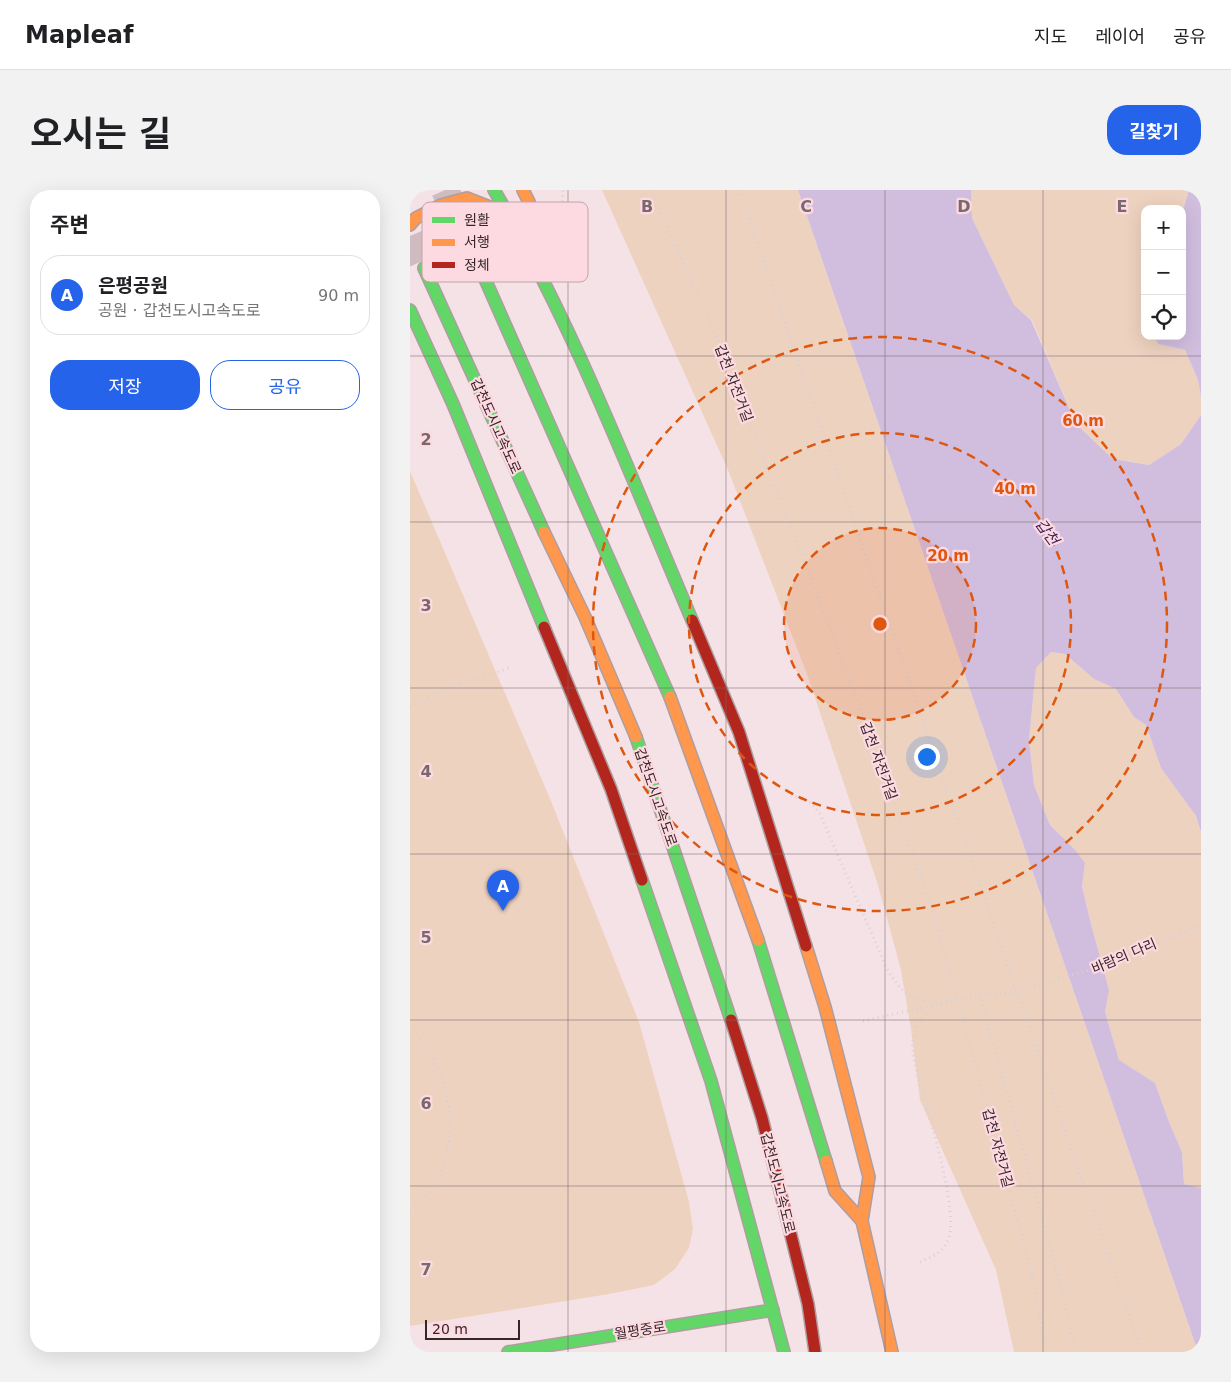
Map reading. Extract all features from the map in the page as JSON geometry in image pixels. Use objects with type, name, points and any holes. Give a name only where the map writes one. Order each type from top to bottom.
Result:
[{"type":"street","points":[[494,190],[501,202]]},
{"type":"street","points":[[523,190],[529,202]]},
{"type":"street","points":[[453,202],[467,198],[477,202]]},
{"type":"street","points":[[410,225],[416,218],[422,215]]},
{"type":"street","name":"갑천도시고속도로","points":[[430,282],[524,489],[585,616],[641,750],[723,994],[762,1118],[808,1304],[815,1352]]},
{"type":"street","points":[[486,282],[670,696],[758,941],[835,1191],[862,1221]]},
{"type":"street","points":[[544,282],[578,351],[739,732],[825,1007],[869,1177],[862,1221],[892,1352]]},
{"type":"street","points":[[410,310],[460,422],[611,789],[711,1082],[784,1352]]},
{"type":"street","points":[[410,322],[425,342]]},
{"type":"street","name":"월평중로","points":[[508,1352],[772,1310]]},
{"type":"path","name":"갑천 자전거길","points":[[650,190],[707,314],[877,753],[931,906],[993,1126],[1032,1276],[1047,1352]]},
{"type":"path","points":[[739,190],[1142,1352]]},
{"type":"path","points":[[410,707],[440,691],[509,668]]},
{"type":"path","points":[[791,795],[811,803],[820,814],[887,969],[900,990],[912,997],[933,1004],[918,1025],[913,1044],[918,1076],[948,1196],[951,1228],[948,1241],[941,1252],[920,1262]]},
{"type":"path","name":"바람의 다리","points":[[863,1021],[980,995],[1018,992],[1095,968],[1201,925]]},
{"type":"path","points":[[980,995],[1057,1272],[1074,1352]]},
{"type":"path","points":[[410,1026],[420,1036],[436,1062],[444,1085],[450,1123],[447,1153],[438,1180],[410,1210]]},
{"type":"shaded area","points":[[602,190],[798,190],[1198,1352],[1014,1352],[996,1270],[920,1100],[901,970],[877,882],[807,674],[728,470]]},
{"type":"shaded area","points":[[971,190],[1189,190],[1185,205],[1141,205],[1141,340],[1156,340],[1158,344],[1185,350],[1198,380],[1201,397],[1201,415],[1181,444],[1149,465],[1113,459],[1076,424],[1032,320],[1014,305],[972,218]]},
{"type":"shaded area","points":[[410,471],[551,801],[639,1022],[689,1202],[693,1229],[689,1248],[675,1269],[654,1285],[410,1326]]},
{"type":"shaded area","points":[[1051,652],[1065,654],[1094,679],[1116,689],[1134,717],[1146,725],[1161,768],[1196,816],[1201,832],[1201,1188],[1184,1184],[1182,1152],[1155,1083],[1119,1061],[1105,1012],[1109,990],[1082,885],[1085,863],[1050,825],[1034,785],[1029,740],[1036,668]]},
{"type":"water","name":"갑천","points":[[798,190],[971,190],[972,218],[1014,305],[1031,320],[1076,424],[1113,459],[1149,465],[1181,444],[1201,415],[1201,832],[1196,816],[1161,768],[1146,725],[1134,717],[1116,689],[1094,679],[1065,654],[1051,652],[1036,668],[1029,740],[1034,785],[1050,825],[1076,851],[1085,863],[1082,886],[1109,990],[1105,1012],[1119,1060],[1155,1083],[1182,1152],[1184,1184],[1201,1188],[1201,1352],[1198,1352]]},
{"type":"water","points":[[1189,190],[1201,190],[1201,397],[1198,380],[1185,350],[1158,344],[1156,340],[1186,340],[1185,205]]},
{"type":"tunnel","points":[[445,190],[450,202]]},
{"type":"tunnel","points":[[410,236],[422,263]]},
{"type":"traffic: fast","points":[[494,190],[501,202]]},
{"type":"traffic: fast","points":[[430,282],[544,532]]},
{"type":"traffic: fast","points":[[486,282],[670,697]]},
{"type":"traffic: fast","points":[[544,282],[600,402],[692,620]]},
{"type":"traffic: fast","points":[[410,310],[453,404],[544,627]]},
{"type":"traffic: fast","points":[[636,737],[731,1020]]},
{"type":"traffic: fast","points":[[642,880],[711,1081],[784,1352]]},
{"type":"traffic: fast","points":[[758,940],[826,1161]]},
{"type":"traffic: fast","points":[[508,1352],[773,1310]]},
{"type":"traffic: slow","points":[[523,190],[529,202]]},
{"type":"traffic: slow","points":[[452,202],[467,198],[477,202]]},
{"type":"traffic: slow","points":[[410,225],[422,215]]},
{"type":"traffic: slow","points":[[544,532],[585,617],[636,737]]},
{"type":"traffic: slow","points":[[670,697],[758,940]]},
{"type":"traffic: slow","points":[[806,946],[825,1007],[869,1177],[862,1221]]},
{"type":"traffic: slow","points":[[826,1161],[835,1191],[862,1221],[892,1352]]},
{"type":"traffic: jam","points":[[692,620],[739,732],[806,946]]},
{"type":"traffic: jam","points":[[544,627],[611,789],[642,880]]},
{"type":"traffic: jam","points":[[731,1020],[762,1118],[808,1304],[815,1352]]},
{"type":"place","name":"은평공원","points":[[503,911]]}]
